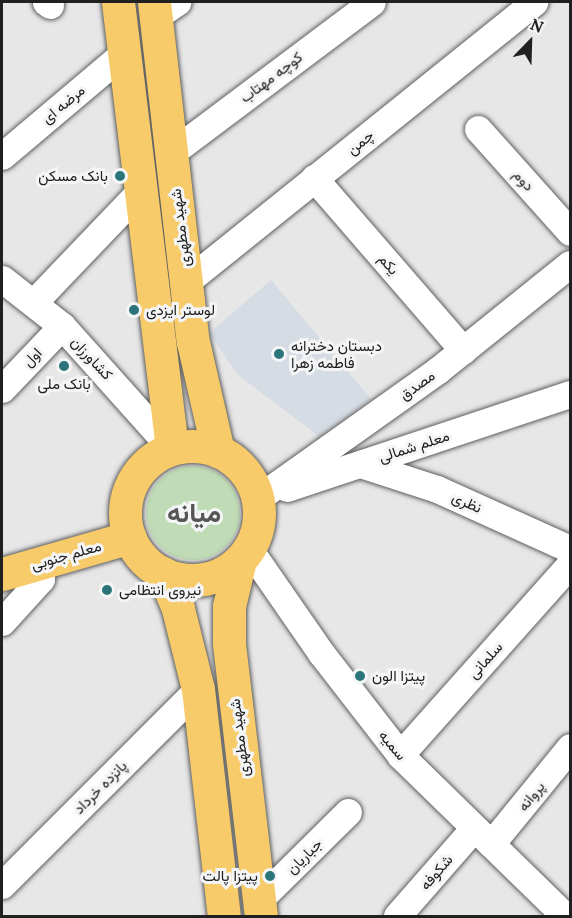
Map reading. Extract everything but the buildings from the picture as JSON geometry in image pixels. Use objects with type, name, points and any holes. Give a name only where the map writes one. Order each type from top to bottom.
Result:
[{"type":"main road","points":[[118,2],[172,449]]},
{"type":"main road","name":"شهید مطهری","points":[[162,7],[171,153],[186,282],[200,383],[218,451]]},
{"type":"main road","points":[[195,446],[218,451],[244,470],[258,498],[259,516],[244,555],[223,572],[203,579],[183,579],[163,573],[138,552],[130,537],[125,516],[128,494],[145,466],[172,449],[195,446]]},
{"type":"main road","name":"معلم جنوبی","points":[[2,574],[130,537]]},
{"type":"main road","name":"شهید مطهری","points":[[244,555],[229,606],[229,644],[260,908]]},
{"type":"main road","points":[[163,573],[178,609],[198,689],[222,915]]},
{"type":"street","name":"کوچه مهتاب","points":[[171,153],[372,2]]},
{"type":"street","name":"چمن","points":[[186,282],[534,2]]},
{"type":"street","name":"مرضه ای","points":[[2,156],[124,53]]},
{"type":"street","name":"دوم","points":[[478,129],[570,232]]},
{"type":"street","name":"یکم","points":[[314,178],[463,350]]},
{"type":"street","points":[[34,302],[142,189]]},
{"type":"street","name":"مصدق","points":[[258,498],[463,350],[570,264]]},
{"type":"street","name":"کشاورزان","points":[[2,279],[62,326],[172,449]]},
{"type":"street","name":"اول","points":[[2,389],[62,326]]},
{"type":"street","name":"معلم شمالی","points":[[258,498],[570,394]]},
{"type":"street","name":"نظری","points":[[360,464],[437,489],[570,549]]},
{"type":"street","name":"سمیه","points":[[244,555],[400,755],[563,916]]},
{"type":"street","points":[[2,622],[41,579],[39,563]]},
{"type":"street","name":"سلمانی","points":[[400,755],[570,564]]},
{"type":"street","name":"پانزده خرداد","points":[[2,885],[198,689]]},
{"type":"street","name":"پروانه","points":[[483,836],[570,747]]},
{"type":"street","name":"جباریان","points":[[260,908],[348,812]]},
{"type":"street","name":"شکوفه","points":[[397,916],[483,836]]},
{"type":"shaded area","name":"دبستان دخترانه فاطمه زهرا","points":[[271,280],[371,399],[320,437],[238,375],[209,333]]},
{"type":"green space","points":[[193,466],[211,470],[226,480],[236,495],[240,513],[236,531],[226,546],[211,556],[193,560],[175,556],[160,546],[150,531],[146,513],[150,495],[160,480],[175,470]]},
{"type":"place","name":"بانک مسکن","points":[[120,176]]},
{"type":"place","name":"لوستر ایزدی","points":[[134,310]]},
{"type":"place","name":"دبستان دخترانه فاطمه زهرا","points":[[279,354]]},
{"type":"place","name":"بانک ملی","points":[[64,366]]},
{"type":"place","name":"نیروی انتظامی","points":[[107,590]]},
{"type":"place","name":"پیتزا الون","points":[[360,676]]},
{"type":"place","name":"پیتزا پالت","points":[[270,876]]},
{"type":"district","name":"میانه","points":[[194,513]]}]
